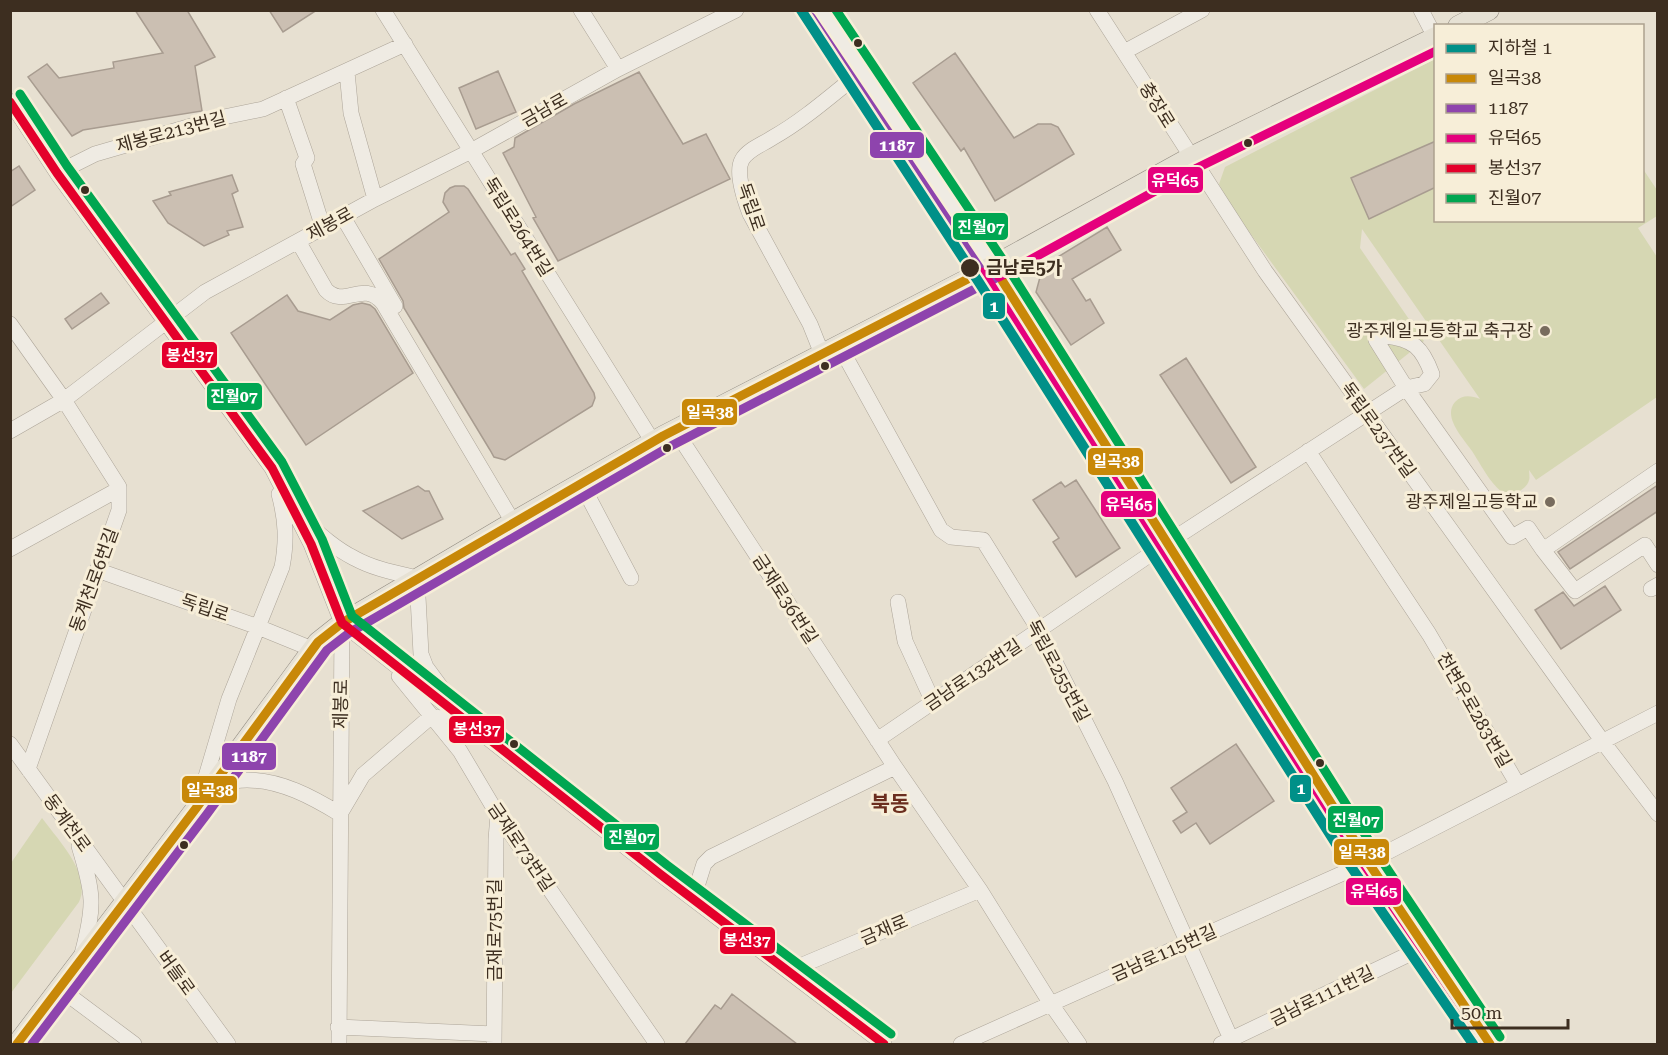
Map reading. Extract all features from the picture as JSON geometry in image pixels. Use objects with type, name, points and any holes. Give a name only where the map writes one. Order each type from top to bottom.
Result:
[{"type":"main road","points":[[1462,24],[1489,10]]},
{"type":"main road","points":[[17,1044],[197,807],[312,649],[342,622],[675,430],[993,266],[1191,157],[1434,37]]},
{"type":"street","name":"독립로264번길","points":[[383,10],[653,442]]},
{"type":"street","points":[[581,10],[618,69]]},
{"type":"street","name":"금남로","points":[[471,152],[618,69],[736,10]]},
{"type":"street","points":[[821,10],[993,266],[1368,862],[1490,1044]]},
{"type":"street","name":"충장로","points":[[1097,10],[1191,157]]},
{"type":"street","points":[[1124,52],[1202,10]]},
{"type":"street","points":[[1421,10],[1434,35]]},
{"type":"street","name":"제봉로213번길","points":[[57,173],[95,154],[219,118],[263,109],[405,44]]},
{"type":"street","name":"독립로","points":[[830,349],[810,324],[750,214],[744,198],[740,168],[742,159],[753,149],[775,136],[862,71]]},
{"type":"street","points":[[347,72],[351,113],[375,199]]},
{"type":"street","points":[[286,98],[307,158],[303,164],[323,228]]},
{"type":"street","name":"제봉로","points":[[10,101],[57,173],[272,468],[311,544],[342,622],[339,1044]]},
{"type":"street","name":"제봉로","points":[[166,324],[205,291],[375,199],[471,152]]},
{"type":"street","name":"독립로237번길","points":[[1191,157],[1265,271],[1366,414],[1603,742],[1658,814]]},
{"type":"street","points":[[343,217],[516,520]]},
{"type":"street","points":[[298,241],[331,296],[339,298],[369,293],[383,303],[516,520]]},
{"type":"street","points":[[10,324],[64,400],[119,489],[10,549]]},
{"type":"street","points":[[10,431],[64,400],[166,324]]},
{"type":"street","name":"독립로255번길","points":[[830,349],[941,530],[951,537],[983,540],[1039,630],[1115,781],[1187,942],[1226,1042]]},
{"type":"street","name":"금남로132번길","points":[[877,740],[1167,543],[1406,388],[1512,537],[1528,528],[1543,550]]},
{"type":"street","name":"금재로36번길","points":[[675,430],[877,740],[980,890],[1051,1004],[1079,1044]]},
{"type":"street","name":"천변우로283번길","points":[[1308,451],[1429,634],[1518,785]]},
{"type":"street","points":[[197,807],[229,699],[282,567],[286,547],[286,527],[272,468]]},
{"type":"street","points":[[1658,471],[1543,550],[1575,591],[1645,545],[1658,565]]},
{"type":"street","points":[[581,483],[631,578]]},
{"type":"street","name":"동계천로6번길","points":[[28,768],[119,510],[119,489]]},
{"type":"street","points":[[295,513],[330,543],[353,558],[379,569],[417,578],[420,641],[426,667],[470,724]]},
{"type":"street","name":"독립로","points":[[97,570],[258,627],[312,649]]},
{"type":"street","points":[[898,602],[905,641],[933,702]]},
{"type":"street","points":[[342,622],[693,899],[884,1044]]},
{"type":"street","name":"금재로73번길","points":[[380,653],[460,751],[498,815],[657,1044]]},
{"type":"street","name":"천변우로283번길","points":[[1368,862],[1658,712]]},
{"type":"street","points":[[214,784],[249,780],[280,785],[308,795],[340,814],[363,776],[413,731],[433,717],[470,724]]},
{"type":"street","name":"동계천로","points":[[10,744],[125,901]]},
{"type":"street","points":[[693,899],[704,864],[711,857],[895,767]]},
{"type":"street","name":"금재로75번길","points":[[494,1039],[498,815]]},
{"type":"street","points":[[75,835],[91,885],[92,898],[90,926],[81,960]]},
{"type":"street","name":"금남로115번길","points":[[961,1044],[1368,862]]},
{"type":"street","name":"금재로","points":[[788,971],[980,890]]},
{"type":"street","name":"버들로","points":[[125,901],[228,1044]]},
{"type":"street","name":"금남로111번길","points":[[1226,1042],[1424,947]]},
{"type":"street","points":[[59,988],[134,1044]]},
{"type":"street","points":[[338,1027],[494,1039]]},
{"type":"green space","points":[[1434,60],[1434,222],[1644,222],[1644,170],[1657,190],[1657,216],[1638,228],[1657,257],[1657,397],[1536,480],[1529,470],[1529,479],[1521,490],[1510,494],[1502,492],[1492,482],[1456,428],[1451,414],[1458,399],[1467,396],[1480,399],[1362,229],[1360,248],[1424,341],[1364,389],[1228,203],[1219,184],[1225,167]]},
{"type":"green space","points":[[42,818],[71,858],[81,880],[82,891],[79,902],[11,993],[11,863]]},
{"type":"building","points":[[135,10],[187,10],[215,57],[195,66],[202,111],[83,130],[72,136],[28,77],[47,64],[59,78],[114,68],[113,62],[163,53]]},
{"type":"building","points":[[269,10],[317,10],[283,32]]},
{"type":"building","points":[[955,53],[1014,138],[1038,124],[1051,124],[1058,127],[1074,154],[995,201],[964,148],[961,151],[913,83]]},
{"type":"building","points":[[498,71],[516,112],[476,129],[459,88]]},
{"type":"building","points":[[639,72],[683,144],[706,134],[730,179],[558,261],[533,218],[536,217],[503,153],[514,147],[515,138],[574,104]]},
{"type":"building","points":[[1434,142],[1434,188],[1369,219],[1351,178]]},
{"type":"building","points":[[19,166],[35,190],[10,207],[10,172]]},
{"type":"building","points":[[232,175],[238,191],[232,194],[243,227],[227,231],[229,235],[204,246],[168,223],[153,201],[171,195],[169,192]]},
{"type":"building","points":[[455,186],[464,186],[468,189],[511,255],[515,253],[525,269],[522,271],[595,398],[592,406],[505,460],[494,457],[404,308],[403,301],[379,259],[449,212],[443,202],[445,193]]},
{"type":"building","points":[[1107,227],[1121,250],[1072,279],[1086,301],[1090,299],[1104,323],[1071,345],[1036,292],[1043,266]]},
{"type":"building","points":[[101,293],[109,303],[72,329],[65,319]]},
{"type":"building","points":[[287,295],[298,311],[330,320],[353,305],[362,303],[370,305],[375,309],[413,373],[306,445],[231,333]]},
{"type":"building","points":[[1186,358],[1256,467],[1231,483],[1160,375]]},
{"type":"building","points":[[1076,480],[1120,548],[1076,577],[1053,542],[1059,538],[1033,500],[1061,482],[1065,487]]},
{"type":"building","points":[[1658,485],[1658,511],[1570,569],[1558,552]]},
{"type":"building","points":[[418,486],[429,491],[443,519],[402,539],[363,511]]},
{"type":"building","points":[[1605,586],[1621,610],[1561,649],[1535,610],[1563,592],[1574,606]]},
{"type":"building","points":[[1236,744],[1274,801],[1210,844],[1196,823],[1181,833],[1173,821],[1187,812],[1171,788]]},
{"type":"building","points":[[732,994],[797,1044],[685,1044],[715,1005],[721,1009]]},
{"type":"metro line","name":"1","points":[[801,10],[980,284],[1345,858],[1473,1044]]},
{"type":"transit line","name":"진월07","points":[[836,10],[1003,260],[1378,855],[1500,1037]]},
{"type":"transit line","name":"1187","points":[[811,17],[983,273]]},
{"type":"transit line","name":"유덕65","points":[[999,277],[1197,168],[1434,52]]},
{"type":"transit line","name":"진월07","points":[[20,94],[67,166],[282,462],[322,539],[352,616],[667,865],[891,1034]]},
{"type":"transit line","name":"봉선37","points":[[10,102],[57,173],[272,468],[311,544],[342,623]]},
{"type":"transit line","name":"일곡38","points":[[993,266],[1368,862],[1490,1044]]},
{"type":"transit line","name":"일곡38","points":[[17,1044],[197,807],[318,642],[342,623],[663,436],[993,266]]},
{"type":"transit line","name":"유덕65","points":[[983,272],[1358,868],[1476,1044]]},
{"type":"transit line","name":"1187","points":[[32,1044],[207,814],[327,650],[349,633],[669,447],[998,277]]},
{"type":"transit line","name":"봉선37","points":[[342,623],[660,874],[884,1044]]},
{"type":"place","name":"금남로5가","points":[[970,268]]},
{"type":"place","name":"광주제일고등학교 축구장","points":[[1545,331]]},
{"type":"place","name":"광주제일고등학교","points":[[1550,502]]},
{"type":"district","name":"북동","points":[[890,804]]}]
